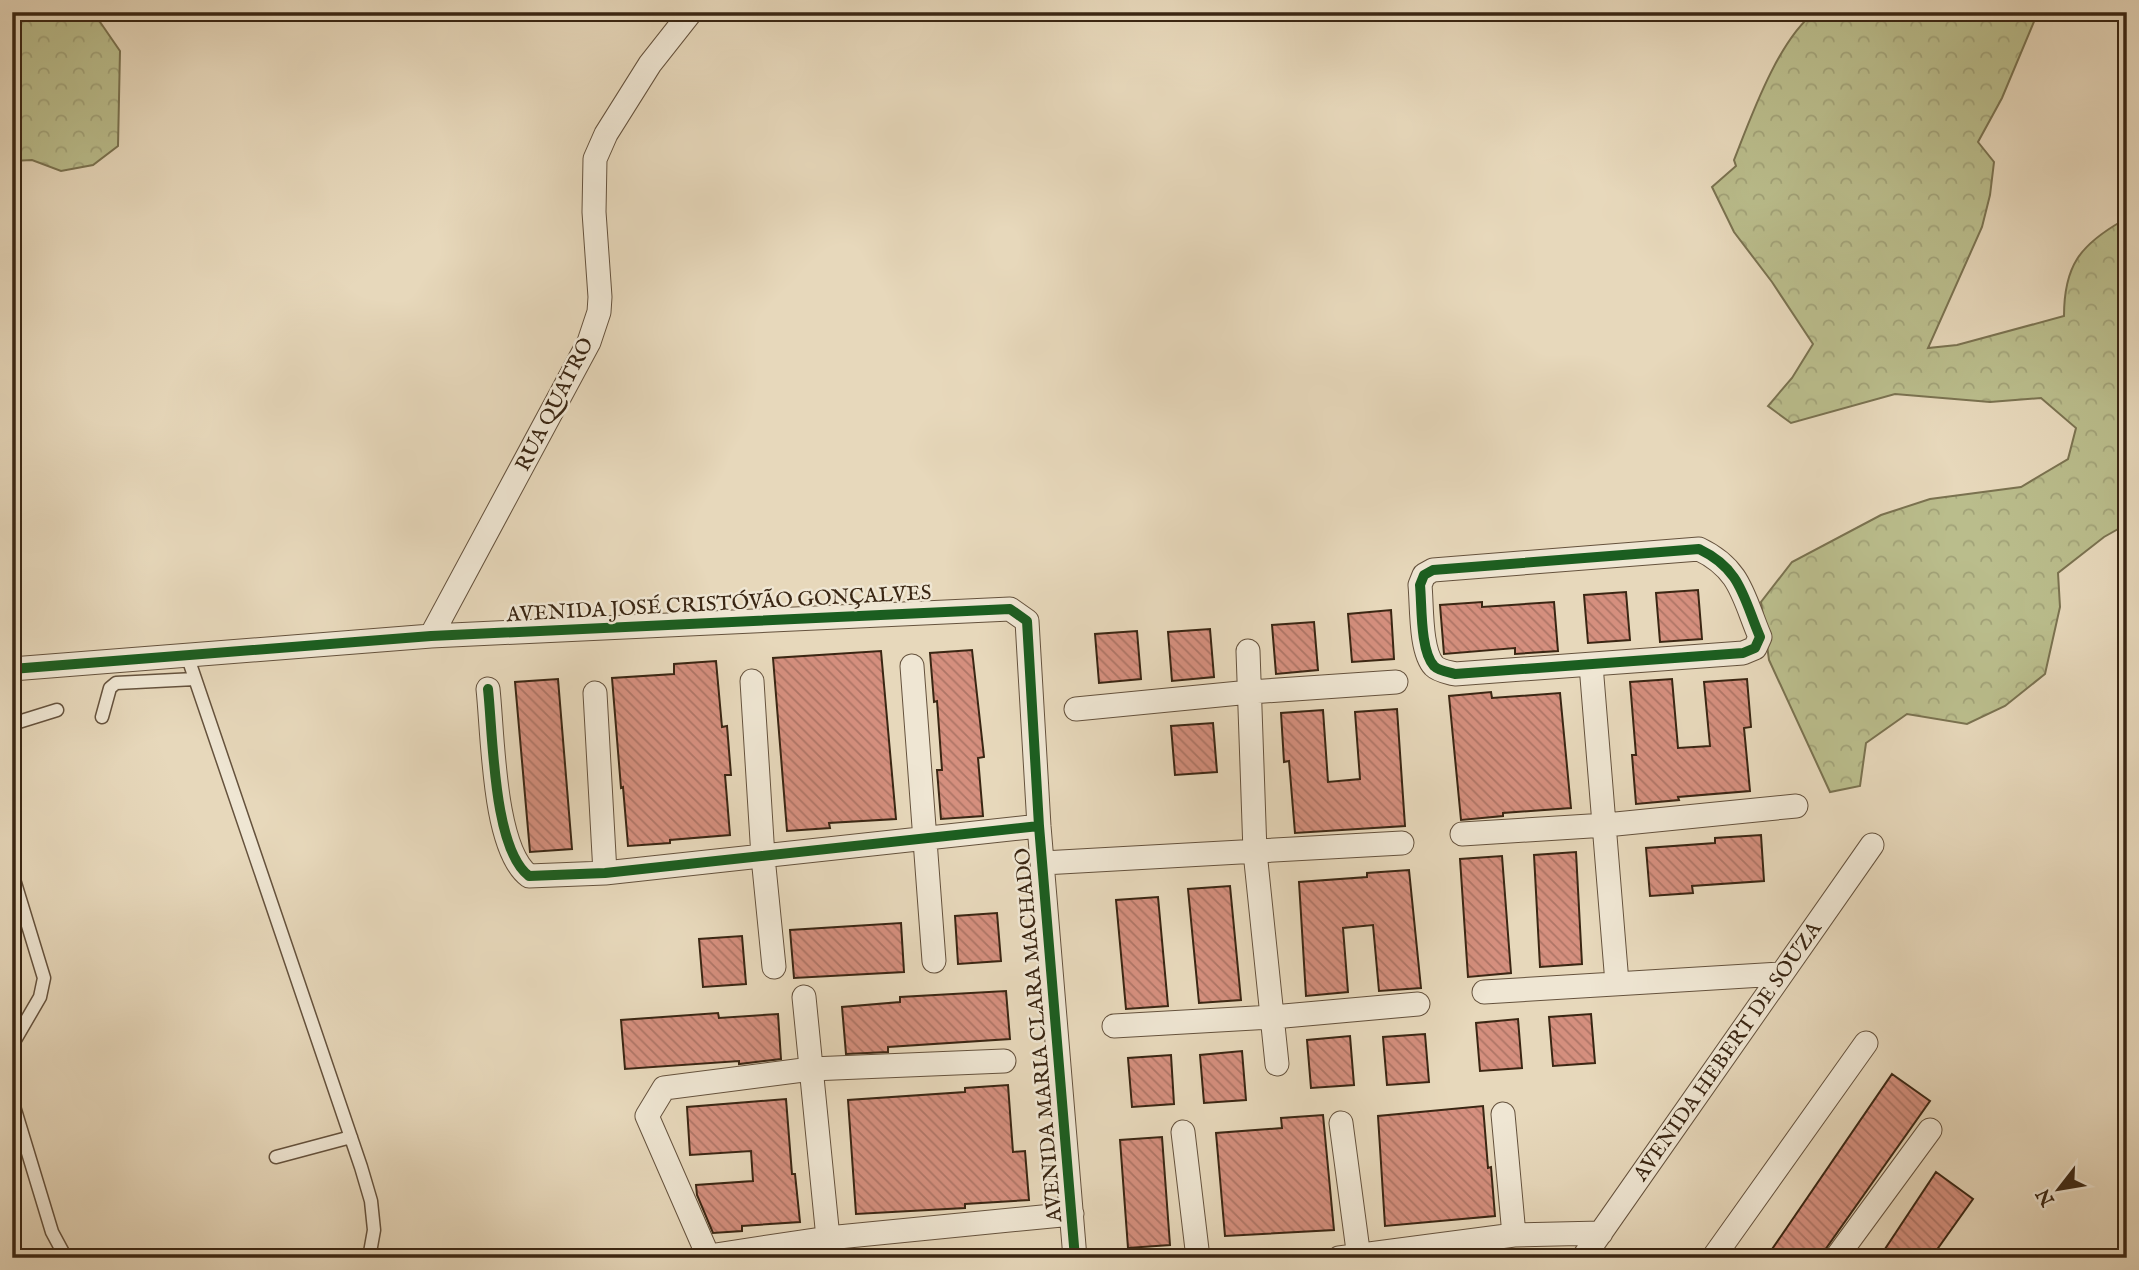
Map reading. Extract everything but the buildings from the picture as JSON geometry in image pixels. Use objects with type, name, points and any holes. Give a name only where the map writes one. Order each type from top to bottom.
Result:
[{"type":"street","name":"RUA QUATRO","points":[[431,636],[589,342],[599,312],[600,297],[594,212],[595,159],[606,134],[643,74],[691,12]]},
{"type":"street","points":[[1699,549],[1717,558],[1733,574],[1760,636],[1755,648],[1744,653],[1591,665],[1455,674],[1437,669],[1426,648],[1420,584],[1424,575],[1433,570],[1699,549]]},
{"type":"street","name":"AVENIDA JOSÉ CRISTÓVÃO GONÇALVES","points":[[12,669],[431,636],[1010,609]]},
{"type":"street","name":"AVENIDA MARIA CLARA MACHADO","points":[[1010,609],[1027,621],[1040,826],[1075,1258]]},
{"type":"street","points":[[1248,651],[1255,852],[1276,1064]]},
{"type":"street","points":[[1591,665],[1618,983]]},
{"type":"street","points":[[912,666],[934,961]]},
{"type":"street","points":[[752,681],[763,857],[774,967]]},
{"type":"street","points":[[1076,709],[1250,692],[1395,682]]},
{"type":"street","points":[[488,689],[501,822],[520,869],[529,876],[605,873],[1040,826]]},
{"type":"street","points":[[595,693],[605,873]]},
{"type":"street","points":[[1462,834],[1605,825],[1796,806]]},
{"type":"street","points":[[1043,863],[1402,843]]},
{"type":"street","name":"AVENIDA HEBERT DE SOUZA","points":[[1583,1258],[1872,845]]},
{"type":"street","points":[[1484,992],[1780,974]]},
{"type":"street","points":[[804,997],[830,1248]]},
{"type":"street","points":[[1114,1026],[1273,1017],[1418,1004]]},
{"type":"street","points":[[1714,1257],[1866,1043]]},
{"type":"street","points":[[1004,1061],[811,1069],[664,1088],[647,1116],[709,1257],[830,1248],[1072,1214]]},
{"type":"street","points":[[1503,1114],[1514,1235]]},
{"type":"street","points":[[1341,1123],[1352,1257],[1514,1235],[1601,1233]]},
{"type":"street","points":[[1836,1258],[1930,1130]]},
{"type":"street","points":[[1183,1132],[1198,1258]]},
{"type":"lane","points":[[187,655],[371,1201],[374,1230],[369,1258]]},
{"type":"lane","points":[[102,717],[110,688],[117,683],[195,679]]},
{"type":"lane","points":[[12,724],[57,710]]},
{"type":"lane","points":[[12,873],[44,978],[40,997],[15,1040],[12,1054]]},
{"type":"lane","points":[[12,1100],[52,1232],[66,1258]]},
{"type":"lane","points":[[276,1157],[351,1138]]},
{"type":"green space","points":[[12,12],[77,12],[98,19],[120,51],[118,146],[93,165],[61,171],[32,160],[12,161]]},
{"type":"green space","points":[[1815,12],[2038,12],[2002,98],[1978,142],[1994,162],[1990,195],[1982,227],[1928,348],[1957,345],[2064,316],[2067,283],[2077,259],[2095,239],[2122,221],[2127,221],[2127,524],[2104,537],[2058,573],[2060,607],[2045,674],[2005,706],[1967,724],[1907,714],[1866,743],[1860,786],[1830,792],[1769,660],[1761,602],[1792,562],[1881,515],[1930,499],[2021,487],[2068,459],[2076,428],[2041,398],[1990,402],[1895,394],[1791,423],[1768,406],[1792,378],[1813,344],[1772,282],[1734,232],[1712,187],[1736,166],[1734,160],[1767,80],[1789,41]]},
{"type":"cycle path","points":[[1699,549],[1724,566],[1739,586],[1760,637],[1755,648],[1743,653],[1455,674],[1438,669],[1429,659],[1424,639],[1420,585],[1424,575],[1433,570],[1699,549]]},
{"type":"cycle path","points":[[12,669],[431,636],[1010,609],[1027,621],[1039,826],[1075,1258]]},
{"type":"cycle path","points":[[488,689],[502,817],[508,842],[517,862],[529,876],[605,873],[1039,826]]}]
